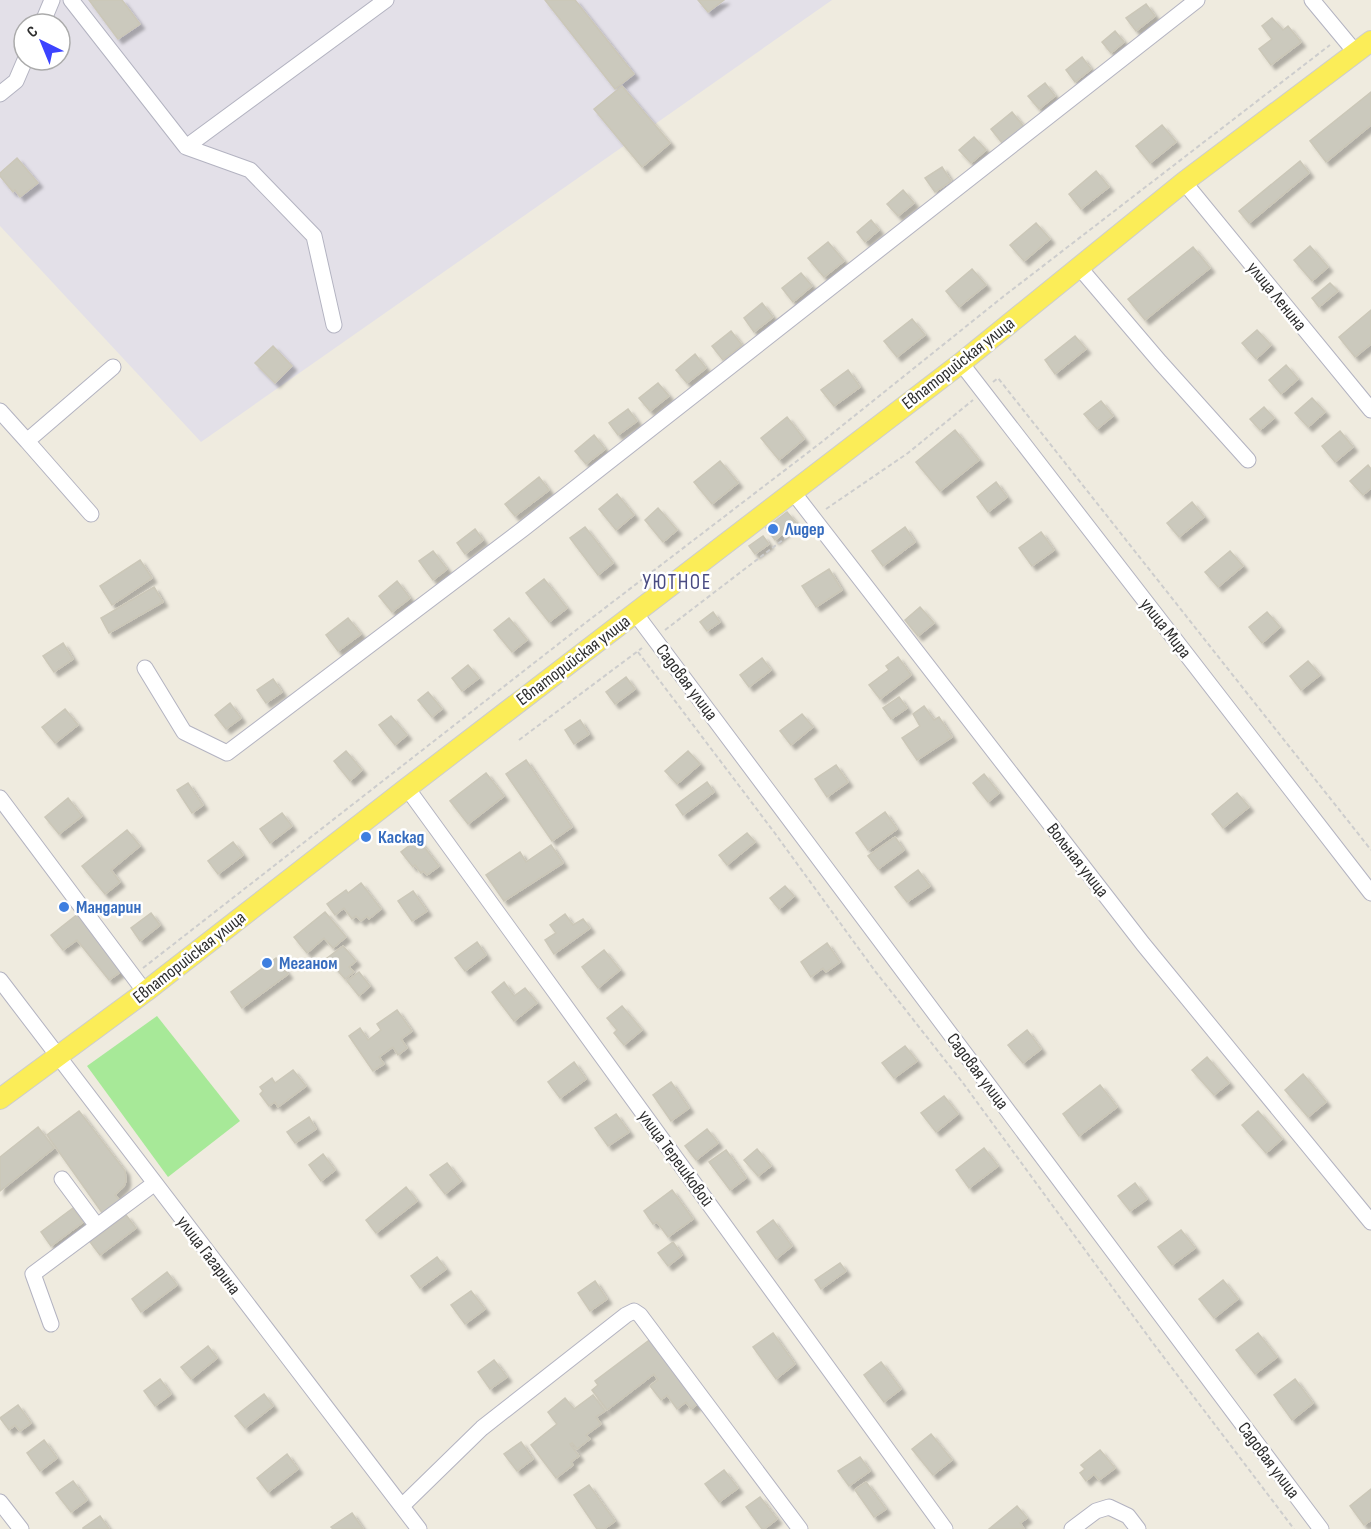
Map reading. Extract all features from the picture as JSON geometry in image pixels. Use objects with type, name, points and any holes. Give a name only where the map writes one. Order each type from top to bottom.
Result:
[{"type":"main road","name":"Евпаторийская улица","points":[[0,1099],[145,992],[961,363],[1184,182],[1364,47]]},
{"type":"street","points":[[71,0],[186,147],[250,170],[314,236],[334,325]]},
{"type":"street","points":[[186,147],[386,0]]},
{"type":"street","points":[[145,668],[184,732],[227,753],[523,529],[1197,0]]},
{"type":"street","points":[[1312,0],[1342,36],[1364,47]]},
{"type":"street","points":[[0,94],[16,81],[20,72]]},
{"type":"street","name":"улица Ленина","points":[[1184,182],[1371,410]]},
{"type":"street","points":[[1079,267],[1248,460]]},
{"type":"street","name":"улица Мира","points":[[961,363],[1371,893]]},
{"type":"street","points":[[27,441],[113,367]]},
{"type":"street","points":[[0,411],[91,514]]},
{"type":"street","name":"Вольная улица","points":[[792,492],[1143,944],[1371,1222]]},
{"type":"street","name":"Садовая улица","points":[[635,613],[1320,1529]]},
{"type":"street","name":"улица Терешковой","points":[[407,788],[945,1529]]},
{"type":"street","points":[[0,798],[145,992]]},
{"type":"street","name":"улица Гагарина","points":[[0,980],[419,1529]]},
{"type":"street","points":[[62,1179],[97,1226]]},
{"type":"street","points":[[51,1324],[33,1274],[155,1183]]},
{"type":"street","points":[[402,1506],[482,1428],[634,1311],[640,1315],[800,1529]]},
{"type":"street","points":[[0,1502],[21,1529]]},
{"type":"street","points":[[1072,1529],[1096,1511],[1110,1507],[1128,1516],[1138,1529]]},
{"type":"path","points":[[133,976],[584,624],[823,441],[1004,296],[1342,36]]},
{"type":"path","points":[[519,740],[812,518],[908,453],[998,378],[1371,850]]},
{"type":"path","points":[[638,652],[774,832],[875,971],[963,1083],[1153,1343],[1294,1529]]},
{"type":"shaded area","points":[[0,0],[832,0],[201,442],[0,226]]},
{"type":"green space","points":[[157,1016],[240,1121],[168,1177],[87,1066]]},
{"type":"building","points":[[89,0],[122,0],[140,24],[118,39]]},
{"type":"building","points":[[545,0],[575,0],[634,74],[615,89]]},
{"type":"building","points":[[698,0],[724,0],[708,12]]},
{"type":"building","points":[[1146,4],[1155,16],[1136,31],[1126,18]]},
{"type":"building","points":[[1272,18],[1283,30],[1288,26],[1301,42],[1271,65],[1259,49],[1272,39],[1262,26]]},
{"type":"building","points":[[1115,31],[1124,42],[1111,53],[1102,42]]},
{"type":"building","points":[[1082,57],[1091,69],[1075,82],[1066,70]]},
{"type":"building","points":[[1045,83],[1055,96],[1039,109],[1028,96]]},
{"type":"building","points":[[622,86],[670,143],[642,167],[594,109]]},
{"type":"building","points":[[1371,92],[1371,125],[1326,162],[1310,141]]},
{"type":"building","points":[[1012,112],[1024,127],[1003,144],[991,129]]},
{"type":"building","points":[[1162,125],[1176,142],[1150,163],[1136,146]]},
{"type":"building","points":[[974,137],[986,150],[971,163],[959,150]]},
{"type":"building","points":[[17,158],[38,183],[20,197],[0,176],[0,173]]},
{"type":"building","points":[[1300,161],[1309,173],[1249,223],[1239,211]]},
{"type":"building","points":[[942,167],[951,181],[935,192],[925,178]]},
{"type":"building","points":[[1096,171],[1109,187],[1081,209],[1069,194]]},
{"type":"building","points":[[903,190],[914,203],[898,216],[887,204]]},
{"type":"building","points":[[871,220],[879,230],[865,242],[857,232]]},
{"type":"building","points":[[1036,223],[1050,239],[1024,261],[1010,245]]},
{"type":"building","points":[[828,242],[844,261],[824,277],[808,258]]},
{"type":"building","points":[[1310,246],[1328,267],[1312,281],[1294,260]]},
{"type":"building","points":[[1193,247],[1210,268],[1145,320],[1128,299]]},
{"type":"building","points":[[972,269],[986,285],[959,307],[946,291]]},
{"type":"building","points":[[801,273],[812,286],[793,302],[782,288]]},
{"type":"building","points":[[1330,283],[1338,291],[1319,307],[1312,298]]},
{"type":"building","points":[[762,303],[773,317],[754,332],[744,318]]},
{"type":"building","points":[[1371,310],[1371,344],[1355,357],[1339,337]]},
{"type":"building","points":[[912,319],[925,335],[897,357],[884,341]]},
{"type":"building","points":[[1257,330],[1271,345],[1256,359],[1242,343]]},
{"type":"building","points":[[731,331],[742,345],[723,360],[712,346]]},
{"type":"building","points":[[1075,336],[1086,349],[1055,374],[1045,360]]},
{"type":"building","points":[[273,346],[292,366],[275,383],[255,363]]},
{"type":"building","points":[[695,354],[706,368],[687,383],[676,370]]},
{"type":"building","points":[[1286,365],[1298,379],[1281,394],[1269,380]]},
{"type":"building","points":[[848,370],[860,387],[834,406],[821,390]]},
{"type":"building","points":[[658,383],[669,396],[650,411],[639,398]]},
{"type":"building","points":[[1312,398],[1325,412],[1308,427],[1295,413]]},
{"type":"building","points":[[1101,401],[1113,416],[1097,429],[1084,414]]},
{"type":"building","points":[[1264,407],[1274,418],[1260,430],[1250,419]]},
{"type":"building","points":[[628,409],[637,421],[618,435],[609,423]]},
{"type":"building","points":[[787,417],[804,439],[779,460],[761,438]]},
{"type":"building","points":[[955,430],[979,460],[940,491],[916,462]]},
{"type":"building","points":[[1340,431],[1353,447],[1335,462],[1322,446]]},
{"type":"building","points":[[594,435],[605,449],[586,464],[575,451]]},
{"type":"building","points":[[720,461],[738,483],[712,504],[694,482]]},
{"type":"building","points":[[1368,465],[1371,469],[1371,488],[1363,495],[1350,481]]},
{"type":"building","points":[[539,477],[549,490],[515,516],[505,504]]},
{"type":"building","points":[[996,482],[1007,497],[988,512],[977,497]]},
{"type":"building","points":[[617,494],[634,515],[616,530],[599,509]]},
{"type":"building","points":[[1192,502],[1204,517],[1179,537],[1167,523]]},
{"type":"building","points":[[658,508],[677,530],[663,542],[645,520]]},
{"type":"building","points":[[787,512],[796,523],[775,540],[766,528]]},
{"type":"building","points":[[585,527],[613,563],[598,575],[570,538]]},
{"type":"building","points":[[905,527],[915,542],[883,566],[872,551]]},
{"type":"building","points":[[475,529],[483,540],[465,554],[457,543]]},
{"type":"building","points":[[1041,532],[1054,550],[1032,566],[1019,548]]},
{"type":"building","points":[[763,536],[769,544],[755,554],[749,546]]},
{"type":"building","points":[[433,551],[447,569],[433,580],[419,561]]},
{"type":"building","points":[[1230,551],[1243,566],[1218,587],[1205,572]]},
{"type":"building","points":[[140,560],[152,578],[112,605],[100,586]]},
{"type":"building","points":[[829,569],[842,590],[816,607],[802,586]]},
{"type":"building","points":[[544,579],[567,608],[549,622],[526,593]]},
{"type":"building","points":[[397,581],[410,598],[392,612],[379,596]]},
{"type":"building","points":[[154,587],[163,602],[109,633],[101,618]]},
{"type":"building","points":[[920,607],[934,623],[918,636],[905,620]]},
{"type":"building","points":[[713,612],[720,622],[707,631],[700,622]]},
{"type":"building","points":[[1267,612],[1280,627],[1262,643],[1249,627]]},
{"type":"building","points":[[348,618],[361,634],[338,651],[326,635]]},
{"type":"building","points":[[509,618],[527,640],[512,652],[494,630]]},
{"type":"building","points":[[63,643],[73,659],[54,672],[43,656]]},
{"type":"building","points":[[898,657],[911,675],[880,699],[869,685],[889,670],[886,666]]},
{"type":"building","points":[[762,658],[771,670],[749,687],[740,675]]},
{"type":"building","points":[[1308,661],[1320,675],[1301,690],[1290,676]]},
{"type":"building","points":[[468,665],[479,678],[462,691],[452,678]]},
{"type":"building","points":[[626,677],[635,689],[615,704],[606,692]]},
{"type":"building","points":[[273,679],[282,692],[266,703],[257,690]]},
{"type":"building","points":[[428,692],[442,709],[432,717],[418,700]]},
{"type":"building","points":[[899,697],[907,708],[891,719],[883,708]]},
{"type":"building","points":[[230,703],[241,718],[226,729],[215,715]]},
{"type":"building","points":[[924,706],[934,720],[939,717],[952,737],[917,760],[902,738],[920,726],[913,714]]},
{"type":"building","points":[[65,709],[78,725],[55,743],[42,727]]},
{"type":"building","points":[[802,714],[813,727],[791,745],[780,731]]},
{"type":"building","points":[[391,716],[407,735],[395,745],[379,725]]},
{"type":"building","points":[[580,720],[589,734],[574,744],[565,730]]},
{"type":"building","points":[[346,751],[362,770],[350,781],[334,761]]},
{"type":"building","points":[[688,751],[700,764],[677,784],[665,771]]},
{"type":"building","points":[[526,760],[572,827],[552,841],[506,774]]},
{"type":"building","points":[[836,765],[848,782],[827,797],[815,779]]},
{"type":"building","points":[[486,773],[504,796],[468,824],[450,801]]},
{"type":"building","points":[[984,774],[999,793],[988,802],[973,783]]},
{"type":"building","points":[[707,782],[714,792],[683,815],[676,805]]},
{"type":"building","points":[[188,783],[203,805],[192,813],[177,790]]},
{"type":"building","points":[[1237,793],[1249,807],[1223,828],[1212,814]]},
{"type":"building","points":[[68,798],[82,816],[59,834],[45,817]]},
{"type":"building","points":[[885,812],[897,829],[868,850],[856,833]]},
{"type":"building","points":[[282,813],[292,826],[270,843],[260,829]]},
{"type":"building","points":[[127,830],[140,846],[111,870],[120,882],[105,894],[82,866]]},
{"type":"building","points":[[747,833],[755,842],[727,865],[719,855]]},
{"type":"building","points":[[895,837],[904,850],[878,869],[868,856]]},
{"type":"building","points":[[418,839],[439,866],[427,875],[423,871],[421,873],[415,865],[413,867],[401,852]]},
{"type":"building","points":[[233,842],[243,855],[218,874],[208,861]]},
{"type":"building","points":[[551,845],[563,863],[504,901],[486,875],[520,852],[526,862]]},
{"type":"building","points":[[918,870],[930,886],[907,902],[895,887]]},
{"type":"building","points":[[361,883],[381,909],[369,919],[367,916],[361,921],[356,916],[352,919],[344,908],[335,915],[327,904],[346,890],[348,893]]},
{"type":"building","points":[[785,886],[794,896],[779,909],[770,898]]},
{"type":"building","points":[[413,891],[427,911],[412,921],[398,901]]},
{"type":"building","points":[[325,912],[346,937],[333,948],[324,938],[307,953],[294,937]]},
{"type":"building","points":[[79,913],[123,970],[109,980],[77,940],[63,950],[51,935]]},
{"type":"building","points":[[151,913],[160,925],[140,941],[131,928]]},
{"type":"building","points":[[565,914],[573,925],[583,919],[590,928],[554,954],[545,940],[556,933],[550,925]]},
{"type":"building","points":[[477,942],[486,955],[465,971],[455,958]]},
{"type":"building","points":[[827,943],[840,962],[826,972],[823,968],[811,977],[801,962]]},
{"type":"building","points":[[343,946],[356,961],[349,967],[354,972],[345,979],[327,958]]},
{"type":"building","points":[[604,950],[620,970],[598,988],[582,967]]},
{"type":"building","points":[[276,958],[288,974],[242,1008],[231,992]]},
{"type":"building","points":[[359,972],[370,986],[359,996],[347,981]]},
{"type":"building","points":[[504,982],[514,996],[525,988],[537,1003],[514,1021],[492,992]]},
{"type":"building","points":[[622,1006],[642,1030],[624,1045],[614,1033],[617,1030],[607,1018]]},
{"type":"building","points":[[397,1010],[412,1031],[401,1039],[407,1048],[398,1055],[393,1047],[379,1057],[384,1064],[373,1071],[349,1036],[360,1028],[368,1040],[381,1030],[377,1024]]},
{"type":"building","points":[[1027,1030],[1041,1049],[1023,1063],[1008,1045]]},
{"type":"building","points":[[905,1046],[917,1061],[894,1078],[882,1063]]},
{"type":"building","points":[[1207,1057],[1229,1083],[1214,1095],[1192,1070]]},
{"type":"building","points":[[574,1062],[586,1079],[560,1098],[548,1082]]},
{"type":"building","points":[[293,1070],[306,1086],[278,1107],[275,1102],[269,1106],[260,1094],[263,1091],[260,1087],[272,1078],[275,1083]]},
{"type":"building","points":[[1303,1074],[1326,1102],[1308,1117],[1285,1090]]},
{"type":"building","points":[[671,1082],[689,1108],[671,1121],[653,1095]]},
{"type":"building","points":[[1100,1085],[1117,1107],[1079,1136],[1063,1114]]},
{"type":"building","points":[[944,1096],[958,1114],[936,1132],[921,1113]]},
{"type":"building","points":[[79,1111],[125,1171],[124,1186],[115,1195],[120,1201],[103,1214],[47,1135]]},
{"type":"building","points":[[1258,1111],[1282,1139],[1266,1153],[1242,1125]]},
{"type":"building","points":[[616,1114],[629,1132],[608,1146],[595,1128]]},
{"type":"building","points":[[309,1117],[316,1129],[295,1143],[287,1132]]},
{"type":"building","points":[[38,1127],[54,1148],[0,1191],[0,1157]]},
{"type":"building","points":[[707,1129],[718,1143],[696,1160],[685,1146]]},
{"type":"building","points":[[984,1148],[998,1166],[969,1188],[956,1170]]},
{"type":"building","points":[[757,1149],[771,1166],[758,1176],[744,1160]]},
{"type":"building","points":[[726,1150],[746,1178],[730,1190],[709,1162]]},
{"type":"building","points":[[323,1154],[335,1170],[321,1181],[309,1165]]},
{"type":"building","points":[[447,1163],[461,1181],[445,1194],[430,1175]]},
{"type":"building","points":[[1135,1183],[1147,1199],[1130,1211],[1118,1196]]},
{"type":"building","points":[[406,1187],[417,1201],[376,1233],[366,1220]]},
{"type":"building","points":[[672,1190],[693,1219],[668,1237],[657,1222],[653,1224],[644,1211]]},
{"type":"building","points":[[73,1208],[83,1222],[51,1246],[41,1232]]},
{"type":"building","points":[[126,1215],[136,1228],[100,1255],[90,1242]]},
{"type":"building","points":[[773,1220],[792,1246],[776,1259],[757,1232]]},
{"type":"building","points":[[1181,1230],[1195,1248],[1172,1265],[1158,1247]]},
{"type":"building","points":[[673,1242],[682,1255],[668,1266],[658,1253]]},
{"type":"building","points":[[437,1257],[446,1269],[420,1288],[411,1276]]},
{"type":"building","points":[[840,1263],[846,1271],[821,1289],[815,1280]]},
{"type":"building","points":[[167,1272],[177,1285],[141,1312],[132,1299]]},
{"type":"building","points":[[1223,1280],[1238,1299],[1214,1318],[1199,1299]]},
{"type":"building","points":[[595,1281],[607,1299],[590,1311],[578,1293]]},
{"type":"building","points":[[471,1291],[485,1309],[465,1324],[451,1305]]},
{"type":"building","points":[[773,1333],[795,1364],[776,1379],[753,1347]]},
{"type":"building","points":[[1258,1333],[1277,1357],[1255,1374],[1236,1350]]},
{"type":"building","points":[[652,1338],[700,1402],[691,1409],[686,1402],[677,1409],[667,1395],[661,1400],[650,1386],[658,1380],[654,1374],[607,1410],[592,1390],[598,1385],[595,1381]]},
{"type":"building","points":[[208,1346],[217,1358],[191,1379],[181,1367]]},
{"type":"building","points":[[494,1360],[507,1377],[490,1389],[478,1372]]},
{"type":"building","points":[[881,1362],[901,1389],[884,1402],[864,1375]]},
{"type":"building","points":[[160,1379],[171,1394],[155,1406],[144,1391]]},
{"type":"building","points":[[1295,1379],[1313,1403],[1292,1420],[1274,1395]]},
{"type":"building","points":[[264,1394],[273,1406],[245,1428],[235,1416]]},
{"type":"building","points":[[593,1395],[605,1411],[596,1417],[601,1424],[586,1435],[590,1439],[577,1449],[572,1443],[570,1444],[579,1456],[571,1462],[573,1465],[556,1478],[531,1445],[557,1424],[548,1412],[565,1398],[574,1409]]},
{"type":"building","points":[[18,1405],[31,1423],[20,1431],[15,1425],[9,1430],[0,1418]]},
{"type":"building","points":[[931,1434],[952,1460],[933,1475],[912,1449]]},
{"type":"building","points":[[44,1440],[57,1458],[40,1471],[27,1453]]},
{"type":"building","points":[[521,1442],[533,1459],[517,1471],[504,1454]]},
{"type":"building","points":[[1100,1450],[1115,1468],[1099,1480],[1094,1474],[1086,1481],[1080,1473],[1085,1469],[1081,1465]]},
{"type":"building","points":[[287,1454],[298,1469],[268,1492],[257,1478]]},
{"type":"building","points":[[860,1457],[870,1471],[849,1486],[838,1471]]},
{"type":"building","points":[[724,1470],[738,1488],[719,1502],[705,1484]]},
{"type":"building","points":[[73,1481],[87,1500],[71,1512],[56,1493]]},
{"type":"building","points":[[866,1482],[886,1509],[874,1517],[855,1490]]},
{"type":"building","points":[[589,1485],[615,1521],[604,1529],[597,1529],[574,1495]]},
{"type":"building","points":[[1371,1489],[1371,1520],[1364,1525],[1350,1506]]},
{"type":"building","points":[[760,1497],[777,1519],[764,1529],[746,1507]]},
{"type":"building","points":[[1017,1506],[1027,1518],[1020,1523],[1024,1529],[989,1529]]},
{"type":"building","points":[[352,1513],[363,1529],[333,1529],[331,1527]]},
{"type":"building","points":[[100,1516],[109,1529],[83,1529],[83,1528]]},
{"type":"place","name":"Лидер","points":[[773,529]]},
{"type":"place","name":"Каскад","points":[[366,837]]},
{"type":"place","name":"Мандарин","points":[[64,907]]},
{"type":"place","name":"Меганом","points":[[267,963]]},
{"type":"district","name":"УЮТНОЕ","points":[[677,582]]}]
